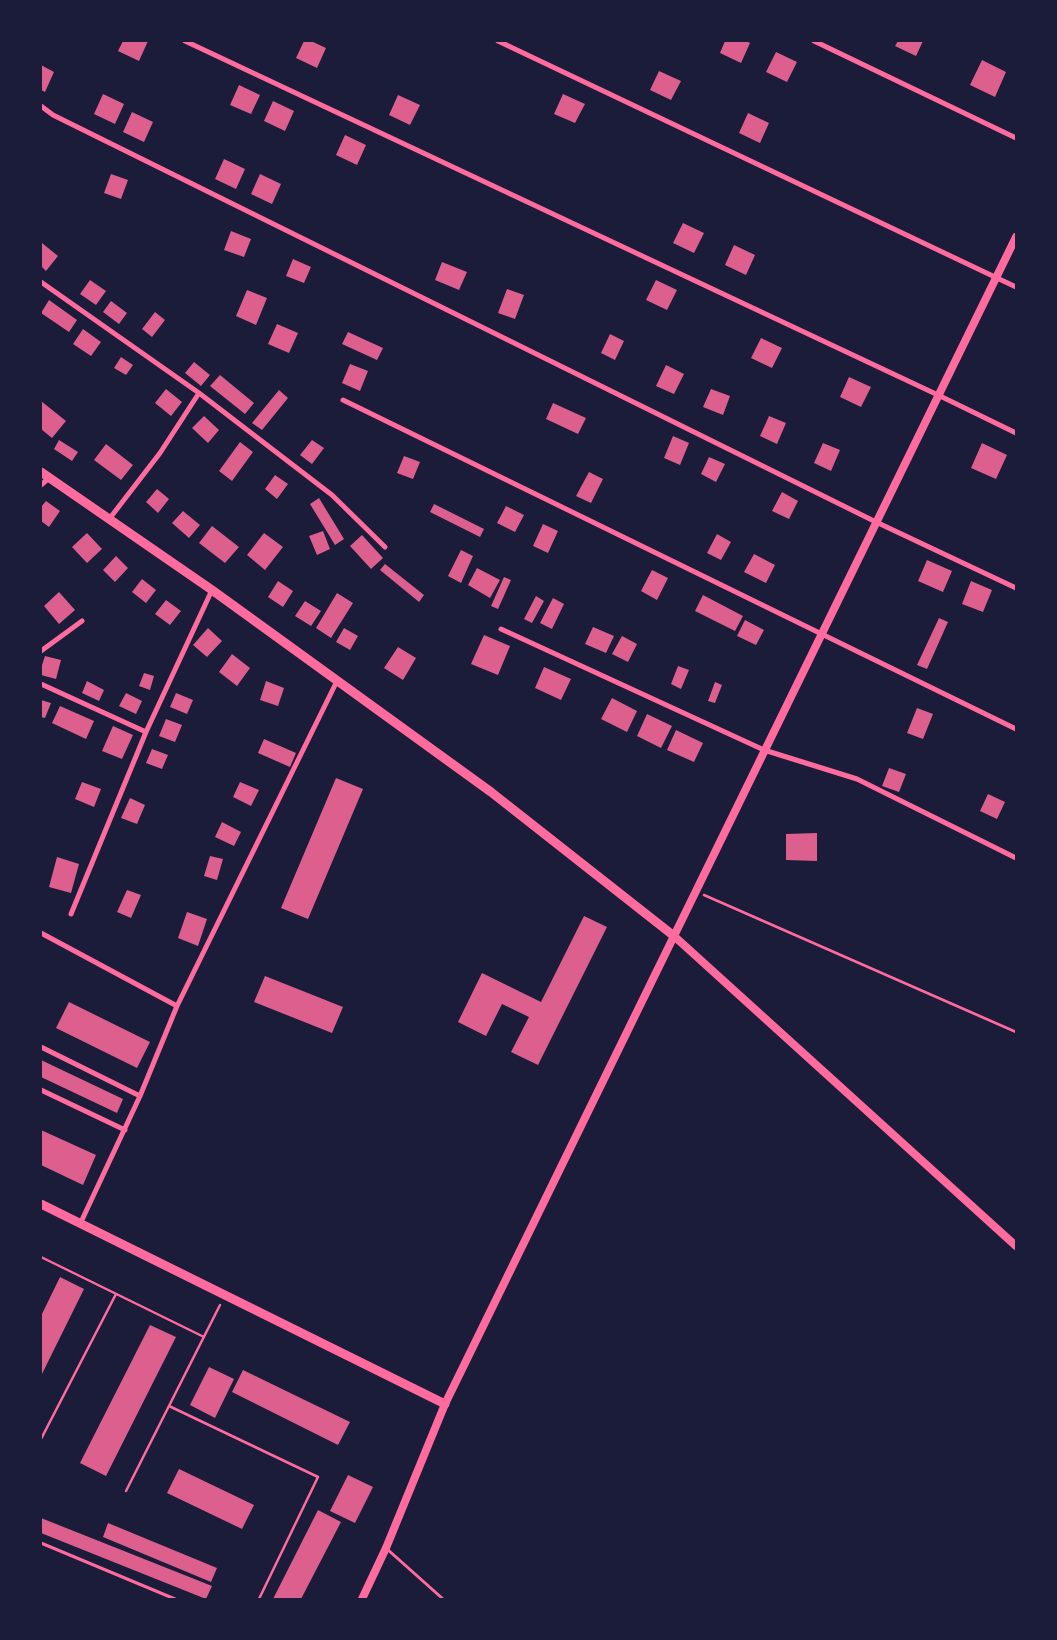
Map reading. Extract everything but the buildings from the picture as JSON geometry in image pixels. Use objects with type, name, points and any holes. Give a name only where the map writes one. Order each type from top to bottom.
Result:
[{"type":"main road","points":[[41,472],[212,590],[491,792],[674,936]]},
{"type":"main road","points":[[41,1204],[81,1222],[445,1404]]},
{"type":"street","points":[[185,41],[1016,433]]},
{"type":"street","points":[[498,41],[1016,287]]},
{"type":"street","points":[[814,41],[1016,138]]},
{"type":"street","points":[[41,106],[53,115],[876,522],[1016,588]]},
{"type":"street","points":[[362,1599],[386,1548],[445,1404],[1016,237]]},
{"type":"street","points":[[41,282],[199,393],[332,495],[385,547]]},
{"type":"street","points":[[110,518],[160,453],[199,393]]},
{"type":"street","points":[[343,400],[1016,729]]},
{"type":"street","points":[[41,485],[50,478]]},
{"type":"street","points":[[71,914],[146,732],[212,590]]},
{"type":"street","points":[[41,651],[82,621]]},
{"type":"street","points":[[501,629],[764,750],[857,779],[1016,858]]},
{"type":"street","points":[[81,1222],[125,1130],[177,1006],[337,681]]},
{"type":"street","points":[[41,684],[146,732]]},
{"type":"street","points":[[41,933],[177,1006]]},
{"type":"street","points":[[674,936],[1016,1246]]},
{"type":"street","points":[[41,1047],[140,1096]]},
{"type":"street","points":[[41,1090],[125,1130]]},
{"type":"lane","points":[[41,1544],[176,1599]]},
{"type":"lane","points":[[386,1548],[443,1599]]},
{"type":"path","points":[[696,892],[1016,1032]]},
{"type":"path","points":[[41,1257],[204,1337]]},
{"type":"path","points":[[41,1439],[116,1294]]},
{"type":"path","points":[[126,1491],[225,1295]]},
{"type":"path","points":[[169,1406],[318,1477],[259,1599]]}]
